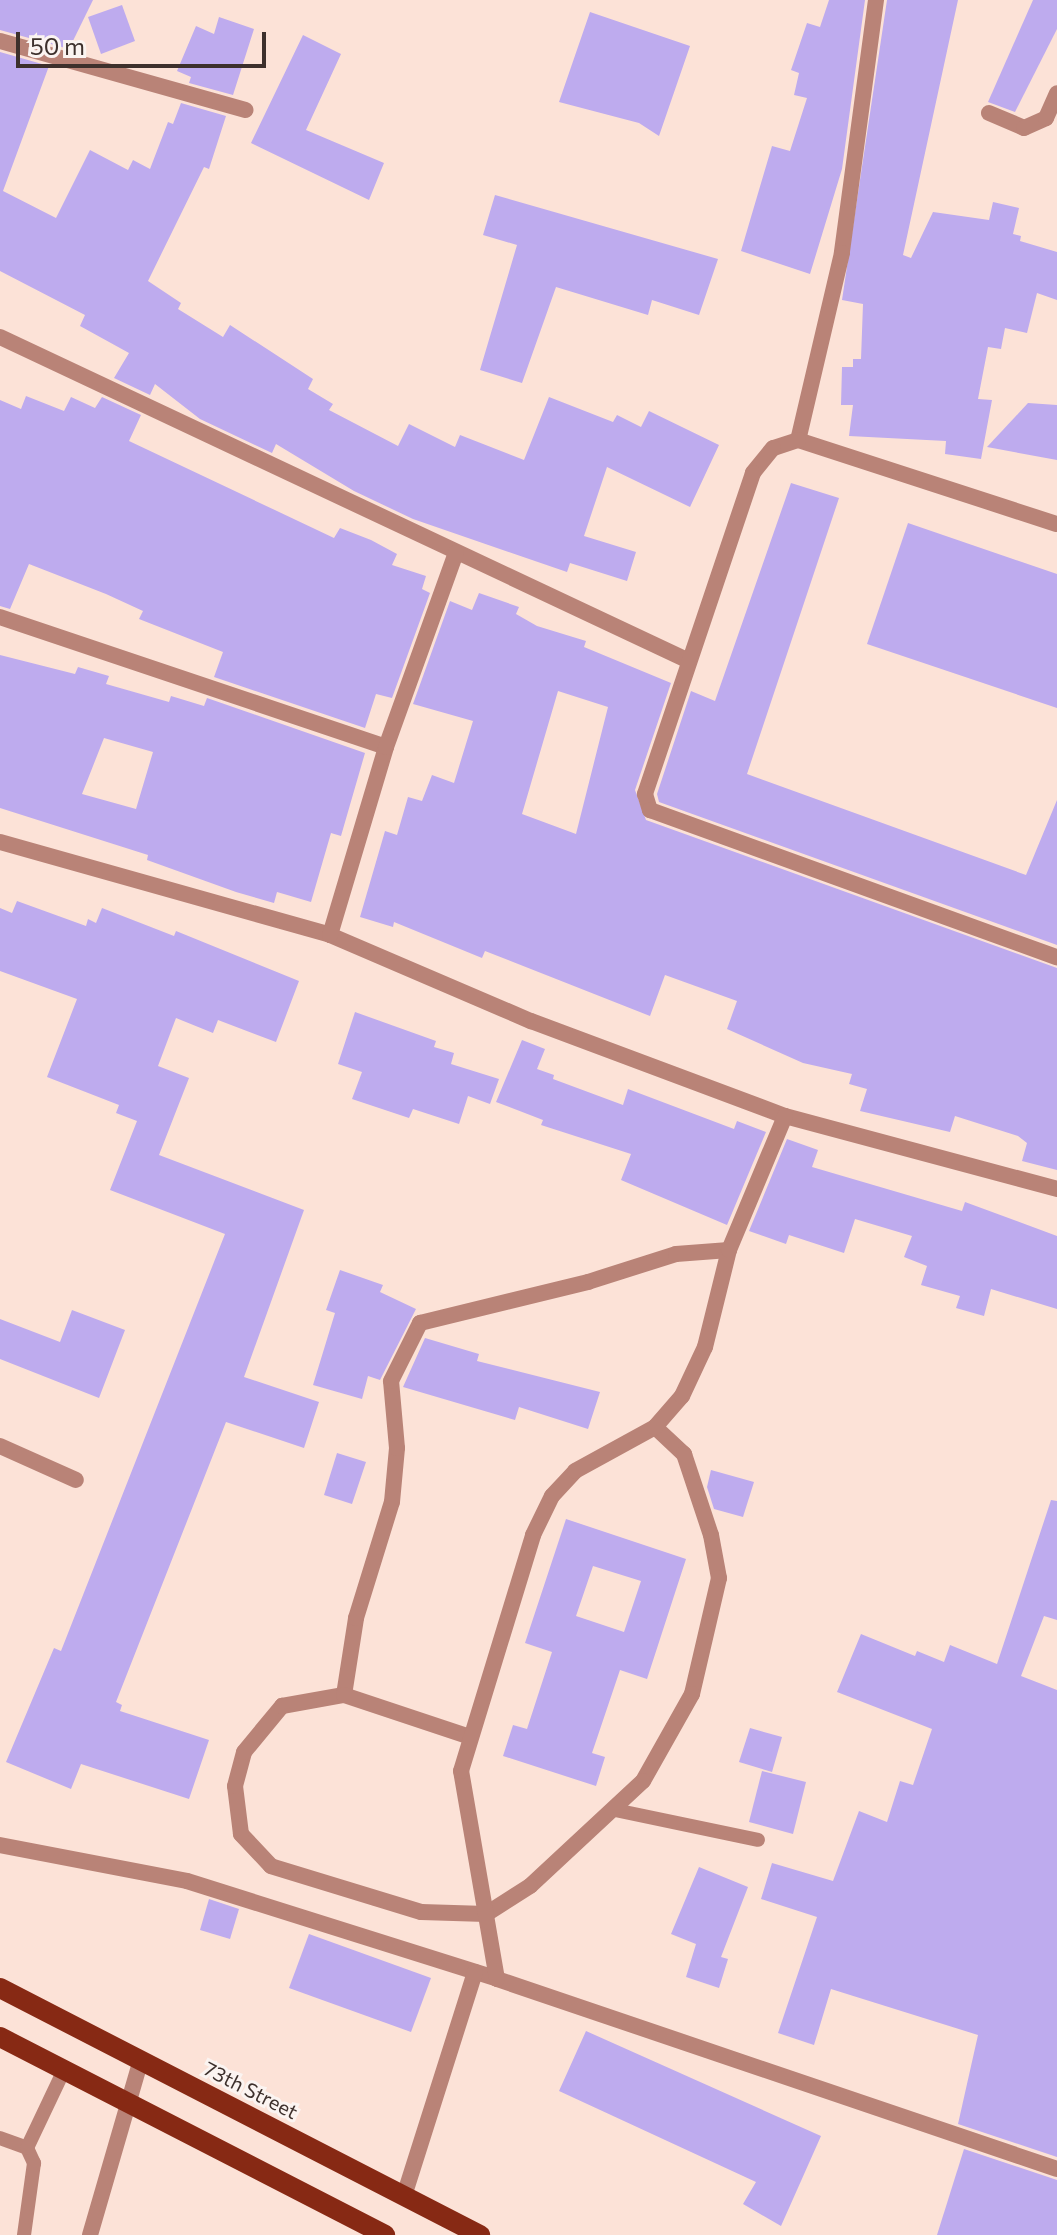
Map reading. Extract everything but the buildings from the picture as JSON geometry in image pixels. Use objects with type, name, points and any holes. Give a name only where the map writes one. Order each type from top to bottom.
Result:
[{"type":"main road","name":"73th Street","points":[[0,1988],[480,2235]]},
{"type":"main road","points":[[0,2037],[126,2098],[385,2235]]},
{"type":"street","points":[[798,440],[842,253],[876,0]]},
{"type":"street","points":[[0,41],[245,110]]},
{"type":"street","points":[[989,113],[1024,128],[1046,118],[1057,93]]},
{"type":"street","points":[[0,337],[687,660]]},
{"type":"street","points":[[1057,524],[798,440],[773,448],[753,473],[687,660],[645,794],[650,810],[1057,957]]},
{"type":"street","points":[[330,935],[386,747],[456,553]]},
{"type":"street","points":[[0,617],[386,747]]},
{"type":"street","points":[[0,842],[330,935],[531,1021],[785,1116],[1057,1189]]},
{"type":"street","points":[[497,1979],[461,1771],[533,1535],[552,1496],[594,1456],[655,1427],[682,1396],[705,1347],[729,1250],[785,1116]]},
{"type":"street","points":[[344,1695],[356,1618],[392,1502],[397,1448],[391,1381],[420,1323],[588,1282],[676,1254],[729,1250]]},
{"type":"street","points":[[470,1737],[344,1695],[282,1706],[244,1752],[235,1786],[241,1834],[271,1866],[316,1883],[421,1912],[486,1914],[530,1886],[615,1810],[643,1781],[692,1694],[719,1578],[711,1535],[684,1454],[655,1427]]},
{"type":"street","points":[[0,1446],[76,1480]]},
{"type":"street","points":[[0,1845],[187,1881],[497,1979],[1057,2169]]},
{"type":"street","points":[[404,2196],[475,1972]]},
{"type":"street","points":[[90,2235],[126,2098],[141,2060]]},
{"type":"lane","points":[[615,1810],[758,1840]]},
{"type":"lane","points":[[27,2148],[65,2068]]},
{"type":"lane","points":[[0,2138],[27,2148],[34,2163],[24,2235]]}]
